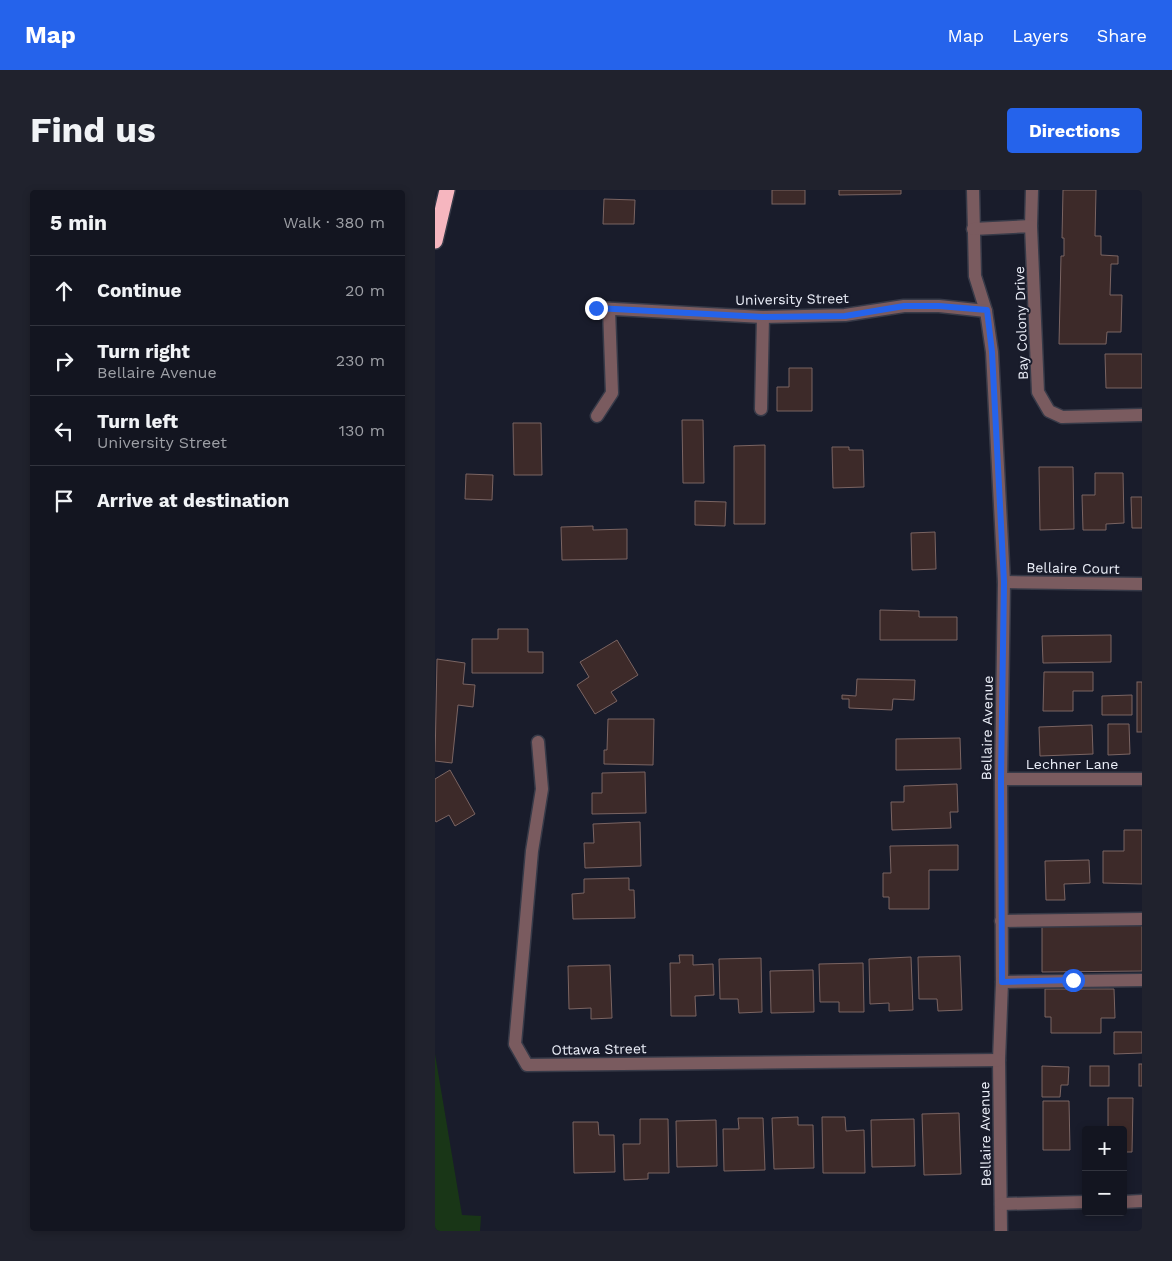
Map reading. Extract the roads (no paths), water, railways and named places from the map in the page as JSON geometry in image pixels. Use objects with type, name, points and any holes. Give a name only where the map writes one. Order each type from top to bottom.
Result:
[{"type":"highway","points":[[435,241],[447,190]]},
{"type":"street","points":[[973,190],[973,229],[1031,226]]},
{"type":"street","name":"Bay Colony Drive","points":[[1032,190],[1031,226],[1039,392],[1049,411],[1062,417],[1142,414]]},
{"type":"street","name":"Bellaire Avenue","points":[[973,229],[975,276],[987,310],[992,352],[1004,582],[1001,779],[1002,982],[999,1060],[1001,1231]]},
{"type":"street","name":"University Street","points":[[597,416],[612,393],[603,309],[763,317],[845,316],[904,306],[939,306],[987,310]]},
{"type":"street","points":[[761,409],[763,317]]},
{"type":"street","name":"Bellaire Court","points":[[1004,582],[1142,584]]},
{"type":"street","name":"Ottawa Street","points":[[538,742],[542,789],[532,851],[515,1044],[527,1065],[999,1060]]},
{"type":"street","name":"Lechner Lane","points":[[1001,779],[1142,780]]},
{"type":"street","points":[[1001,921],[1142,919]]},
{"type":"street","points":[[1002,982],[1142,980]]},
{"type":"street","points":[[1127,1202],[1142,1201]]},
{"type":"street","points":[[1001,1204],[1082,1202]]}]
